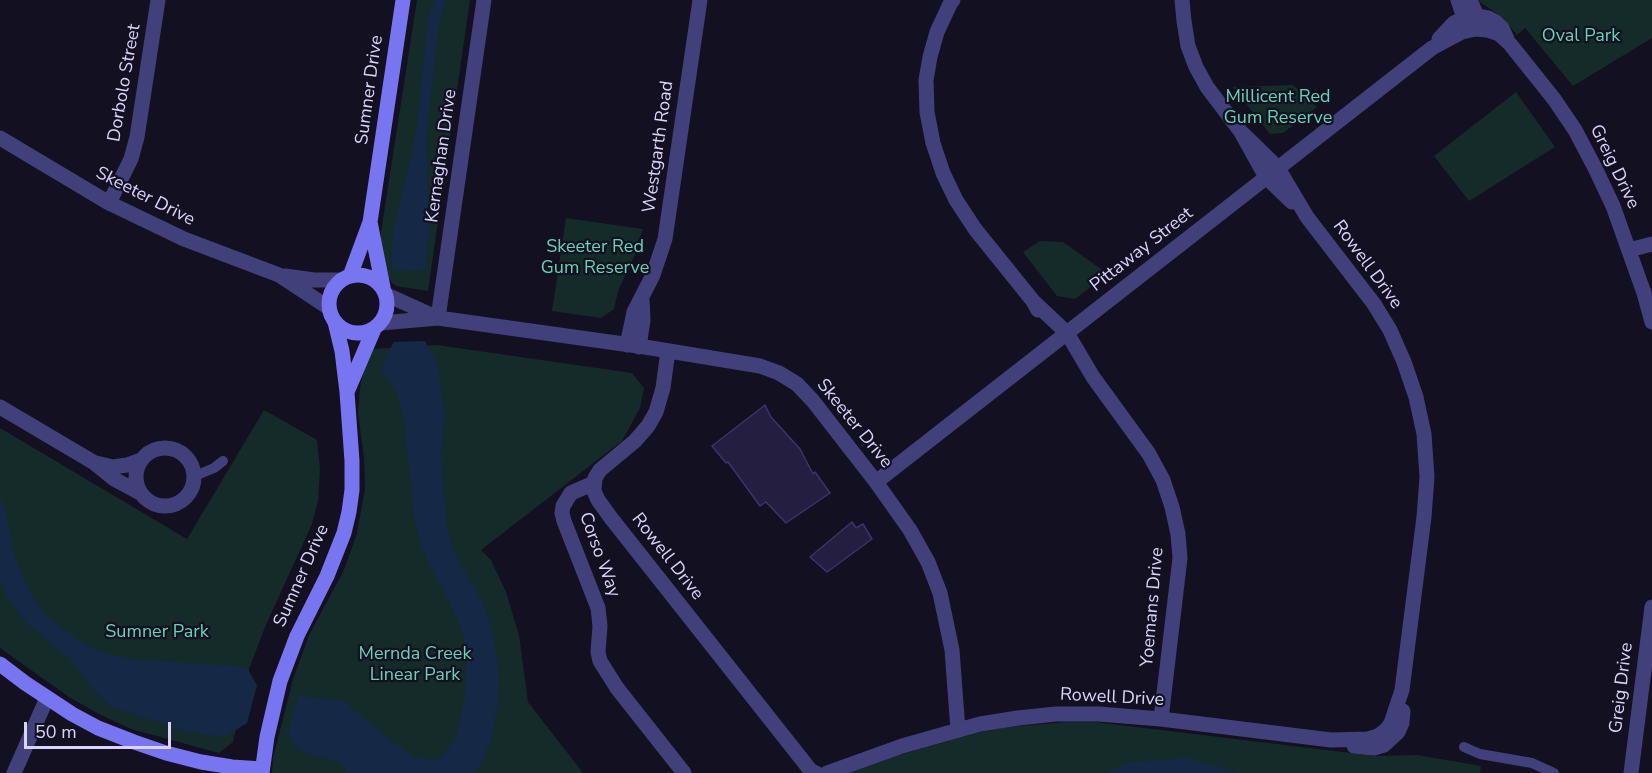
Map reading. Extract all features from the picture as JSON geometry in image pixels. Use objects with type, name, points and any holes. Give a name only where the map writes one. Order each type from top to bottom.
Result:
[{"type":"street","name":"Dorbolo Street","points":[[109,203],[131,159],[137,137],[158,0]]},
{"type":"street","name":"Sumner Drive","points":[[345,278],[370,222],[403,0]]},
{"type":"street","name":"Kernaghan Drive","points":[[438,318],[484,0]]},
{"type":"street","name":"Westgarth Road","points":[[633,346],[643,320],[642,295],[653,275],[665,238],[700,0]]},
{"type":"street","name":"Yoemans Drive","points":[[953,0],[937,32],[926,80],[927,112],[933,143],[943,173],[956,200],[975,229],[1093,377],[1149,454],[1163,480],[1172,507],[1178,534],[1179,566],[1161,719]]},
{"type":"street","name":"Rowell Drive","points":[[827,773],[902,746],[980,724],[1056,714],[1099,714],[1161,719],[1331,740],[1368,739],[1378,736],[1391,723],[1402,690],[1424,517],[1427,477],[1424,434],[1416,397],[1390,330],[1374,304],[1207,87],[1188,46],[1182,0]]},
{"type":"street","points":[[1458,0],[1472,21]]},
{"type":"street","points":[[1470,0],[1472,21]]},
{"type":"street","name":"Greig Drive","points":[[1472,21],[1499,34],[1510,44],[1554,99],[1575,130],[1613,206],[1652,322]]},
{"type":"street","name":"Pittaway Street","points":[[876,482],[1432,48],[1462,32],[1472,21]]},
{"type":"street","name":"Skeeter Drive","points":[[0,138],[109,203],[184,240],[279,275],[314,280],[345,278]]},
{"type":"street","name":"Sumner Drive","points":[[370,222],[385,291]]},
{"type":"street","points":[[1631,255],[1652,244]]},
{"type":"street","points":[[1631,255],[1652,251]]},
{"type":"street","points":[[359,274],[368,276],[377,280],[385,291],[388,304],[386,314],[378,326],[366,333],[357,334],[341,328],[332,315],[331,292],[345,278],[359,274]]},
{"type":"street","name":"Skeeter Drive","points":[[279,275],[332,315]]},
{"type":"street","name":"Skeeter Drive","points":[[385,291],[438,318]]},
{"type":"street","name":"Sumner Drive","points":[[262,771],[280,681],[297,636],[327,576],[344,533],[349,512],[352,461],[347,392],[342,351],[332,315]]},
{"type":"street","name":"Skeeter Drive","points":[[378,326],[438,318],[760,366],[779,373],[797,384],[876,482],[910,530],[928,562],[940,593],[952,650],[958,730]]},
{"type":"street","name":"Sumner Drive","points":[[347,392],[378,326]]},
{"type":"street","points":[[594,483],[600,470],[636,441],[656,412],[663,388],[668,351]]},
{"type":"street","points":[[0,407],[93,462],[114,479],[155,505],[165,507],[174,505],[183,501],[189,494],[194,485],[195,476],[189,459],[174,449],[164,447],[147,453],[137,468],[136,477],[140,494]]},
{"type":"street","points":[[93,462],[113,467],[141,460]]},
{"type":"street","name":"Rowell Drive","points":[[594,483],[598,500],[611,518],[811,771],[816,773]]},
{"type":"street","name":"Corso Way","points":[[594,483],[571,494],[563,506],[562,513],[598,608],[600,662],[617,688],[684,773]]},
{"type":"street","name":"Greig Drive","points":[[1631,773],[1652,607]]},
{"type":"street","points":[[0,664],[47,698],[98,728],[166,753],[201,762],[262,771]]},
{"type":"street","points":[[14,773],[47,698]]},
{"type":"lane","points":[[195,476],[214,468],[223,461]]},
{"type":"lane","points":[[1464,747],[1480,754],[1532,762],[1554,773]]},
{"type":"green space","points":[[417,0],[470,0],[428,291],[396,286],[392,283],[381,254],[381,232]]},
{"type":"green space","name":"Oval Park","points":[[1477,0],[1652,0],[1652,38],[1573,86],[1525,28],[1517,35],[1502,17]]},
{"type":"green space","name":"Millicent Red Gum Reserve","points":[[1293,85],[1317,107],[1283,133],[1270,134],[1233,87]]},
{"type":"green space","points":[[1516,92],[1555,147],[1469,201],[1434,156]]},
{"type":"green space","name":"Skeeter Red Gum Reserve","points":[[566,218],[643,229],[635,255],[618,291],[614,309],[601,318],[552,311]]},
{"type":"green space","points":[[1040,241],[1063,242],[1108,274],[1075,299],[1057,296],[1023,252]]},
{"type":"green space","name":"Mernda Creek Linear Park","points":[[437,345],[632,373],[644,388],[640,408],[622,441],[481,550],[491,560],[506,592],[519,635],[528,702],[583,773],[272,773],[273,758],[293,679],[309,635],[344,570],[357,533],[365,488],[358,413],[364,369],[373,349]]},
{"type":"green space","name":"Sumner Park","points":[[264,410],[317,440],[320,469],[318,501],[312,524],[265,627],[249,669],[233,742],[219,753],[131,729],[69,697],[0,648],[0,428],[187,539]]},
{"type":"green space","points":[[1095,722],[1376,756],[1417,755],[1481,766],[1480,773],[850,773],[892,757],[976,733],[1007,727]]},
{"type":"water","points":[[434,0],[446,0],[439,23],[426,138],[429,226],[425,270],[393,271],[391,260],[393,230],[416,134],[428,19]]},
{"type":"water","points":[[425,341],[437,362],[440,381],[444,415],[441,456],[449,537],[459,561],[481,599],[491,625],[499,680],[497,708],[491,739],[481,764],[474,773],[347,773],[339,762],[299,751],[288,733],[298,696],[344,701],[394,743],[417,758],[435,761],[443,756],[456,737],[464,702],[467,659],[463,632],[420,542],[415,521],[404,421],[397,393],[385,377],[382,368],[384,359],[394,342]]},
{"type":"water","points":[[0,497],[6,512],[15,557],[28,589],[44,613],[79,641],[107,654],[139,660],[247,668],[257,685],[247,723],[226,736],[206,735],[185,731],[112,707],[91,686],[69,658],[23,619],[6,595],[0,582]]},
{"type":"water","points":[[1187,758],[1240,773],[1107,773],[1129,762]]},
{"type":"building","points":[[765,405],[771,417],[800,449],[813,474],[815,472],[830,493],[786,523],[766,502],[760,506],[728,462],[726,463],[712,446]]},
{"type":"building","points":[[852,522],[856,528],[863,524],[872,539],[827,572],[810,557]]}]
